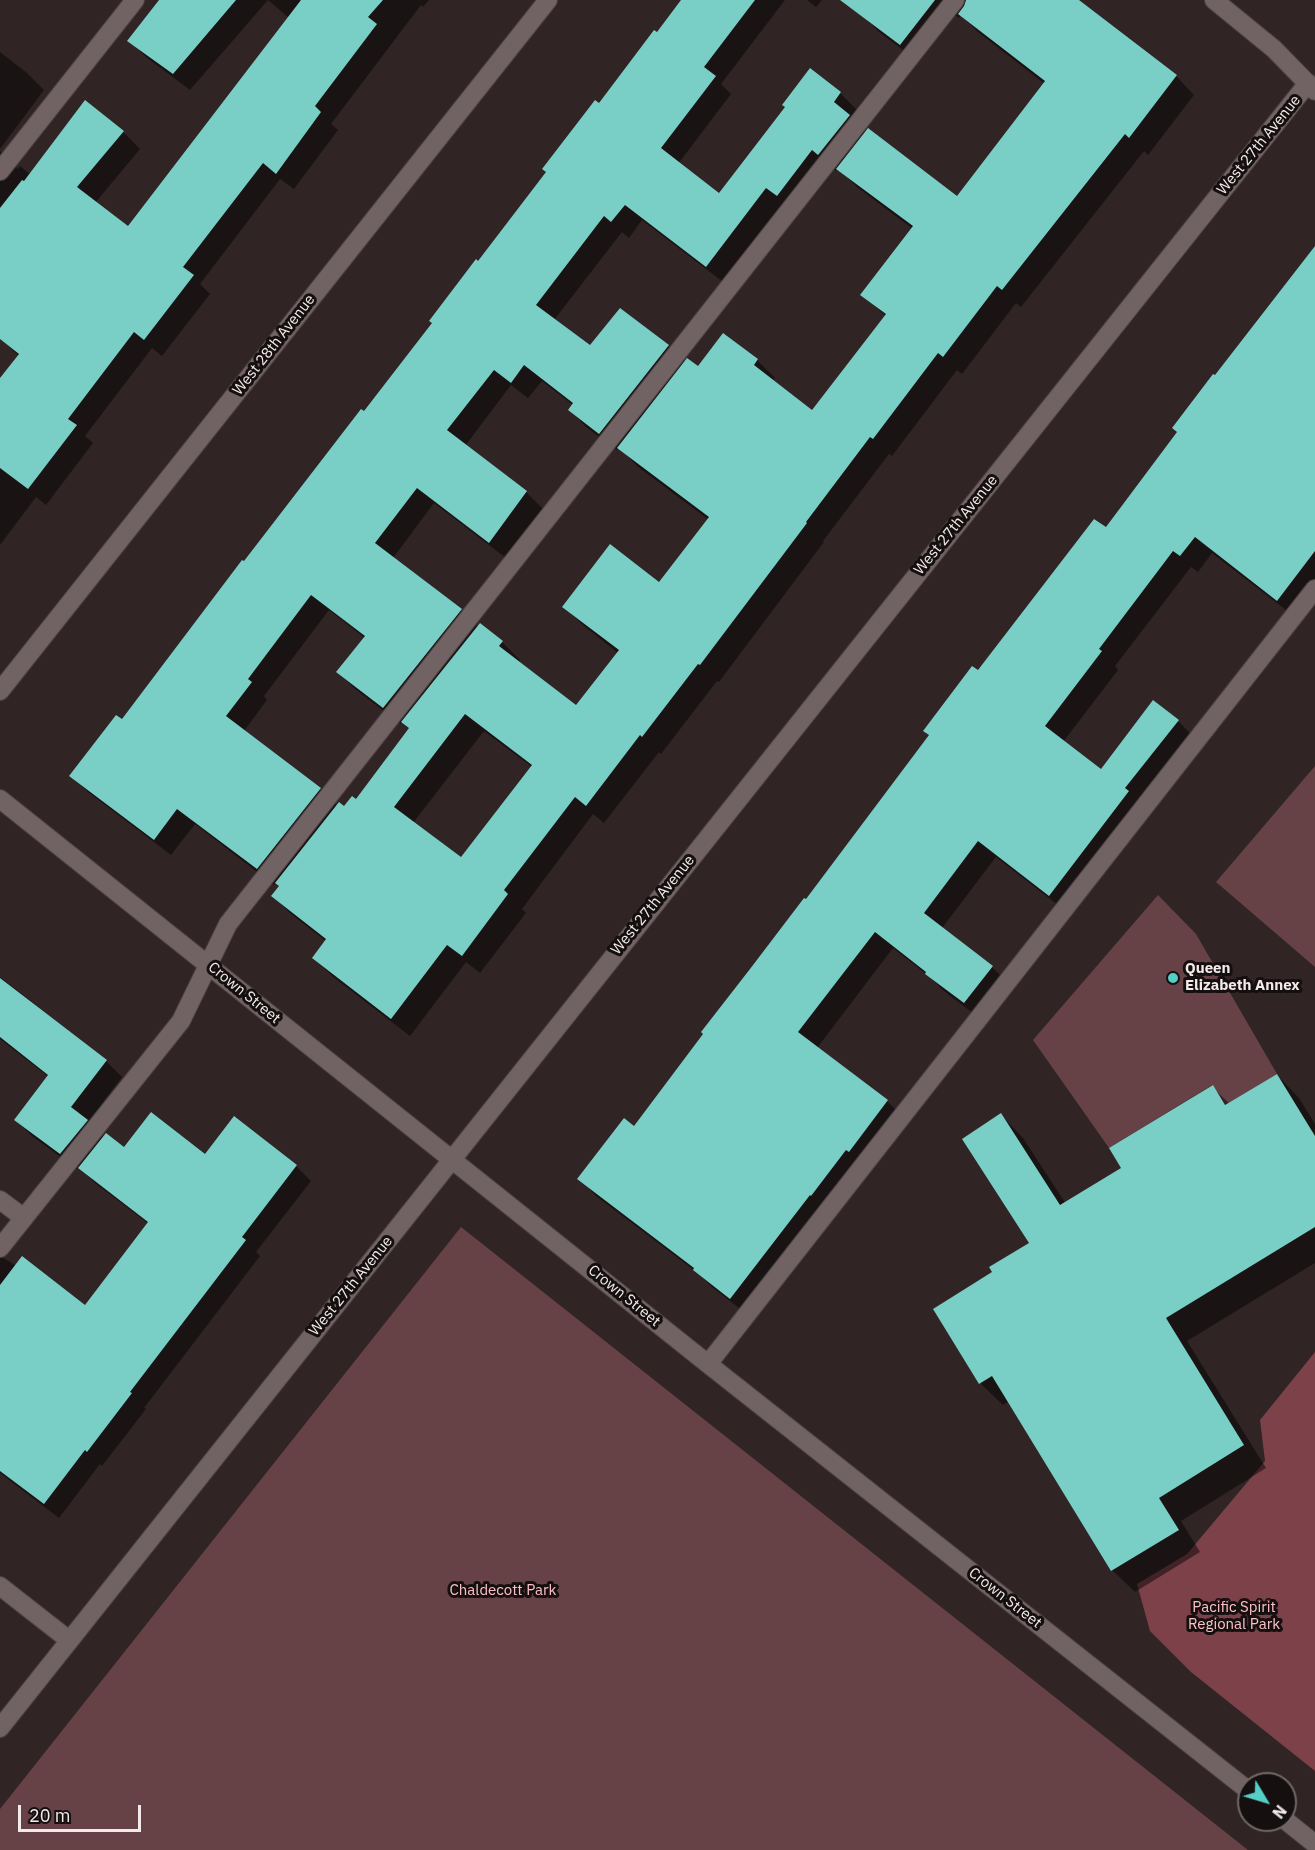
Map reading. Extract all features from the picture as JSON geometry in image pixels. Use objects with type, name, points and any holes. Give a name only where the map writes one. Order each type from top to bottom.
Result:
[{"type":"street","points":[[0,171],[135,0]]},
{"type":"street","name":"West 28th Avenue","points":[[0,691],[548,0]]},
{"type":"street","points":[[0,1248],[181,1021],[228,924],[955,0]]},
{"type":"street","points":[[1214,0],[1274,49],[1312,87]]},
{"type":"street","name":"West 27th Avenue","points":[[0,1728],[452,1159],[1312,87]]},
{"type":"street","points":[[708,1364],[1315,589]]},
{"type":"street","name":"Crown Street","points":[[0,799],[708,1364],[1237,1782]]},
{"type":"street","points":[[0,1200],[24,1218]]},
{"type":"street","points":[[0,1586],[69,1640]]},
{"type":"street","points":[[1297,1830],[1315,1844]]},
{"type":"green space","points":[[1315,766],[1315,967],[1216,882]]},
{"type":"green space","points":[[1158,895],[1196,934],[1277,1074],[1225,1105],[1212,1085],[1109,1148],[1033,1040]]},
{"type":"green space","name":"Chaldecott Park","points":[[461,1227],[1248,1850],[0,1850],[0,1809]]},
{"type":"green space","name":"Pacific Spirit Regional Park","points":[[1315,1352],[1315,1771],[1191,1672],[1150,1631],[1137,1584],[1187,1554],[1265,1461],[1260,1420]]},
{"type":"building","points":[[159,0],[236,0],[173,74],[127,41]]},
{"type":"building","points":[[301,0],[383,0],[368,17],[377,24],[315,106],[321,112],[276,174],[263,163],[183,267],[194,275],[144,340],[134,332],[68,419],[77,425],[28,489],[0,468],[0,378],[19,354],[0,339],[0,208],[22,180],[24,181],[85,100],[124,131],[77,187],[128,226]]},
{"type":"building","points":[[681,0],[755,0],[704,67],[716,76],[661,148],[719,193],[785,107],[782,105],[810,68],[841,92],[834,102],[850,115],[818,155],[812,150],[777,196],[766,188],[706,267],[625,205],[611,222],[604,216],[536,305],[590,345],[620,308],[669,345],[599,434],[568,410],[573,403],[524,365],[511,383],[494,370],[447,430],[527,491],[489,543],[417,488],[375,543],[462,609],[383,708],[336,672],[365,636],[311,595],[248,679],[252,682],[226,716],[321,788],[257,869],[177,809],[154,840],[69,776],[116,715],[122,719],[242,560],[244,561],[361,409],[364,411],[432,323],[429,321],[546,172],[542,169],[595,100],[599,103],[654,30],[657,32]]},
{"type":"building","points":[[840,0],[935,0],[900,45]]},
{"type":"building","points":[[966,0],[1079,0],[1177,75],[1129,138],[1125,134],[1002,290],[997,286],[943,357],[938,353],[873,439],[870,437],[700,665],[698,664],[642,737],[640,735],[586,806],[575,797],[504,890],[508,894],[462,956],[447,945],[391,1019],[312,958],[326,939],[271,896],[279,886],[275,883],[339,802],[344,806],[352,796],[356,799],[409,728],[401,722],[480,623],[503,641],[499,646],[576,705],[619,650],[562,607],[610,544],[659,582],[709,517],[617,448],[687,358],[698,366],[723,333],[758,359],[754,365],[812,410],[886,314],[860,295],[913,226],[836,169],[868,128],[957,196],[1045,81],[958,14]],"holes":[[[465,714],[532,765],[461,857],[394,807]]]},
{"type":"building","points":[[1315,246],[1315,551],[1277,601],[1195,537],[1180,556],[1173,551],[1099,649],[1102,651],[1045,726],[1101,769],[1153,700],[1179,720],[1125,788],[1129,791],[1049,896],[978,841],[924,913],[993,966],[964,1003],[875,932],[798,1032],[888,1100],[849,1152],[846,1150],[810,1195],[730,1299],[693,1270],[694,1268],[577,1179],[624,1118],[634,1126],[703,1034],[701,1032],[804,898],[806,899],[929,735],[923,731],[972,666],[978,670],[1094,519],[1106,527],[1177,432],[1172,428]]},
{"type":"building","points":[[0,978],[107,1060],[71,1107],[88,1120],[60,1154],[14,1120],[48,1075],[0,1037]]},
{"type":"building","points":[[1277,1074],[1315,1136],[1315,1227],[1166,1318],[1244,1445],[1159,1498],[1179,1530],[1111,1571],[992,1376],[979,1384],[933,1309],[992,1272],[989,1267],[1029,1243],[962,1139],[1001,1113],[1060,1205],[1121,1168],[1109,1148],[1213,1085],[1225,1105]]},
{"type":"building","points":[[151,1112],[205,1154],[234,1116],[297,1165],[242,1237],[246,1240],[130,1392],[132,1393],[44,1504],[0,1471],[0,1285],[22,1256],[85,1305],[148,1222],[78,1168],[106,1133],[124,1147]]},
{"type":"place","name":"Queen Elizabeth Annex","points":[[1173,978]]}]
